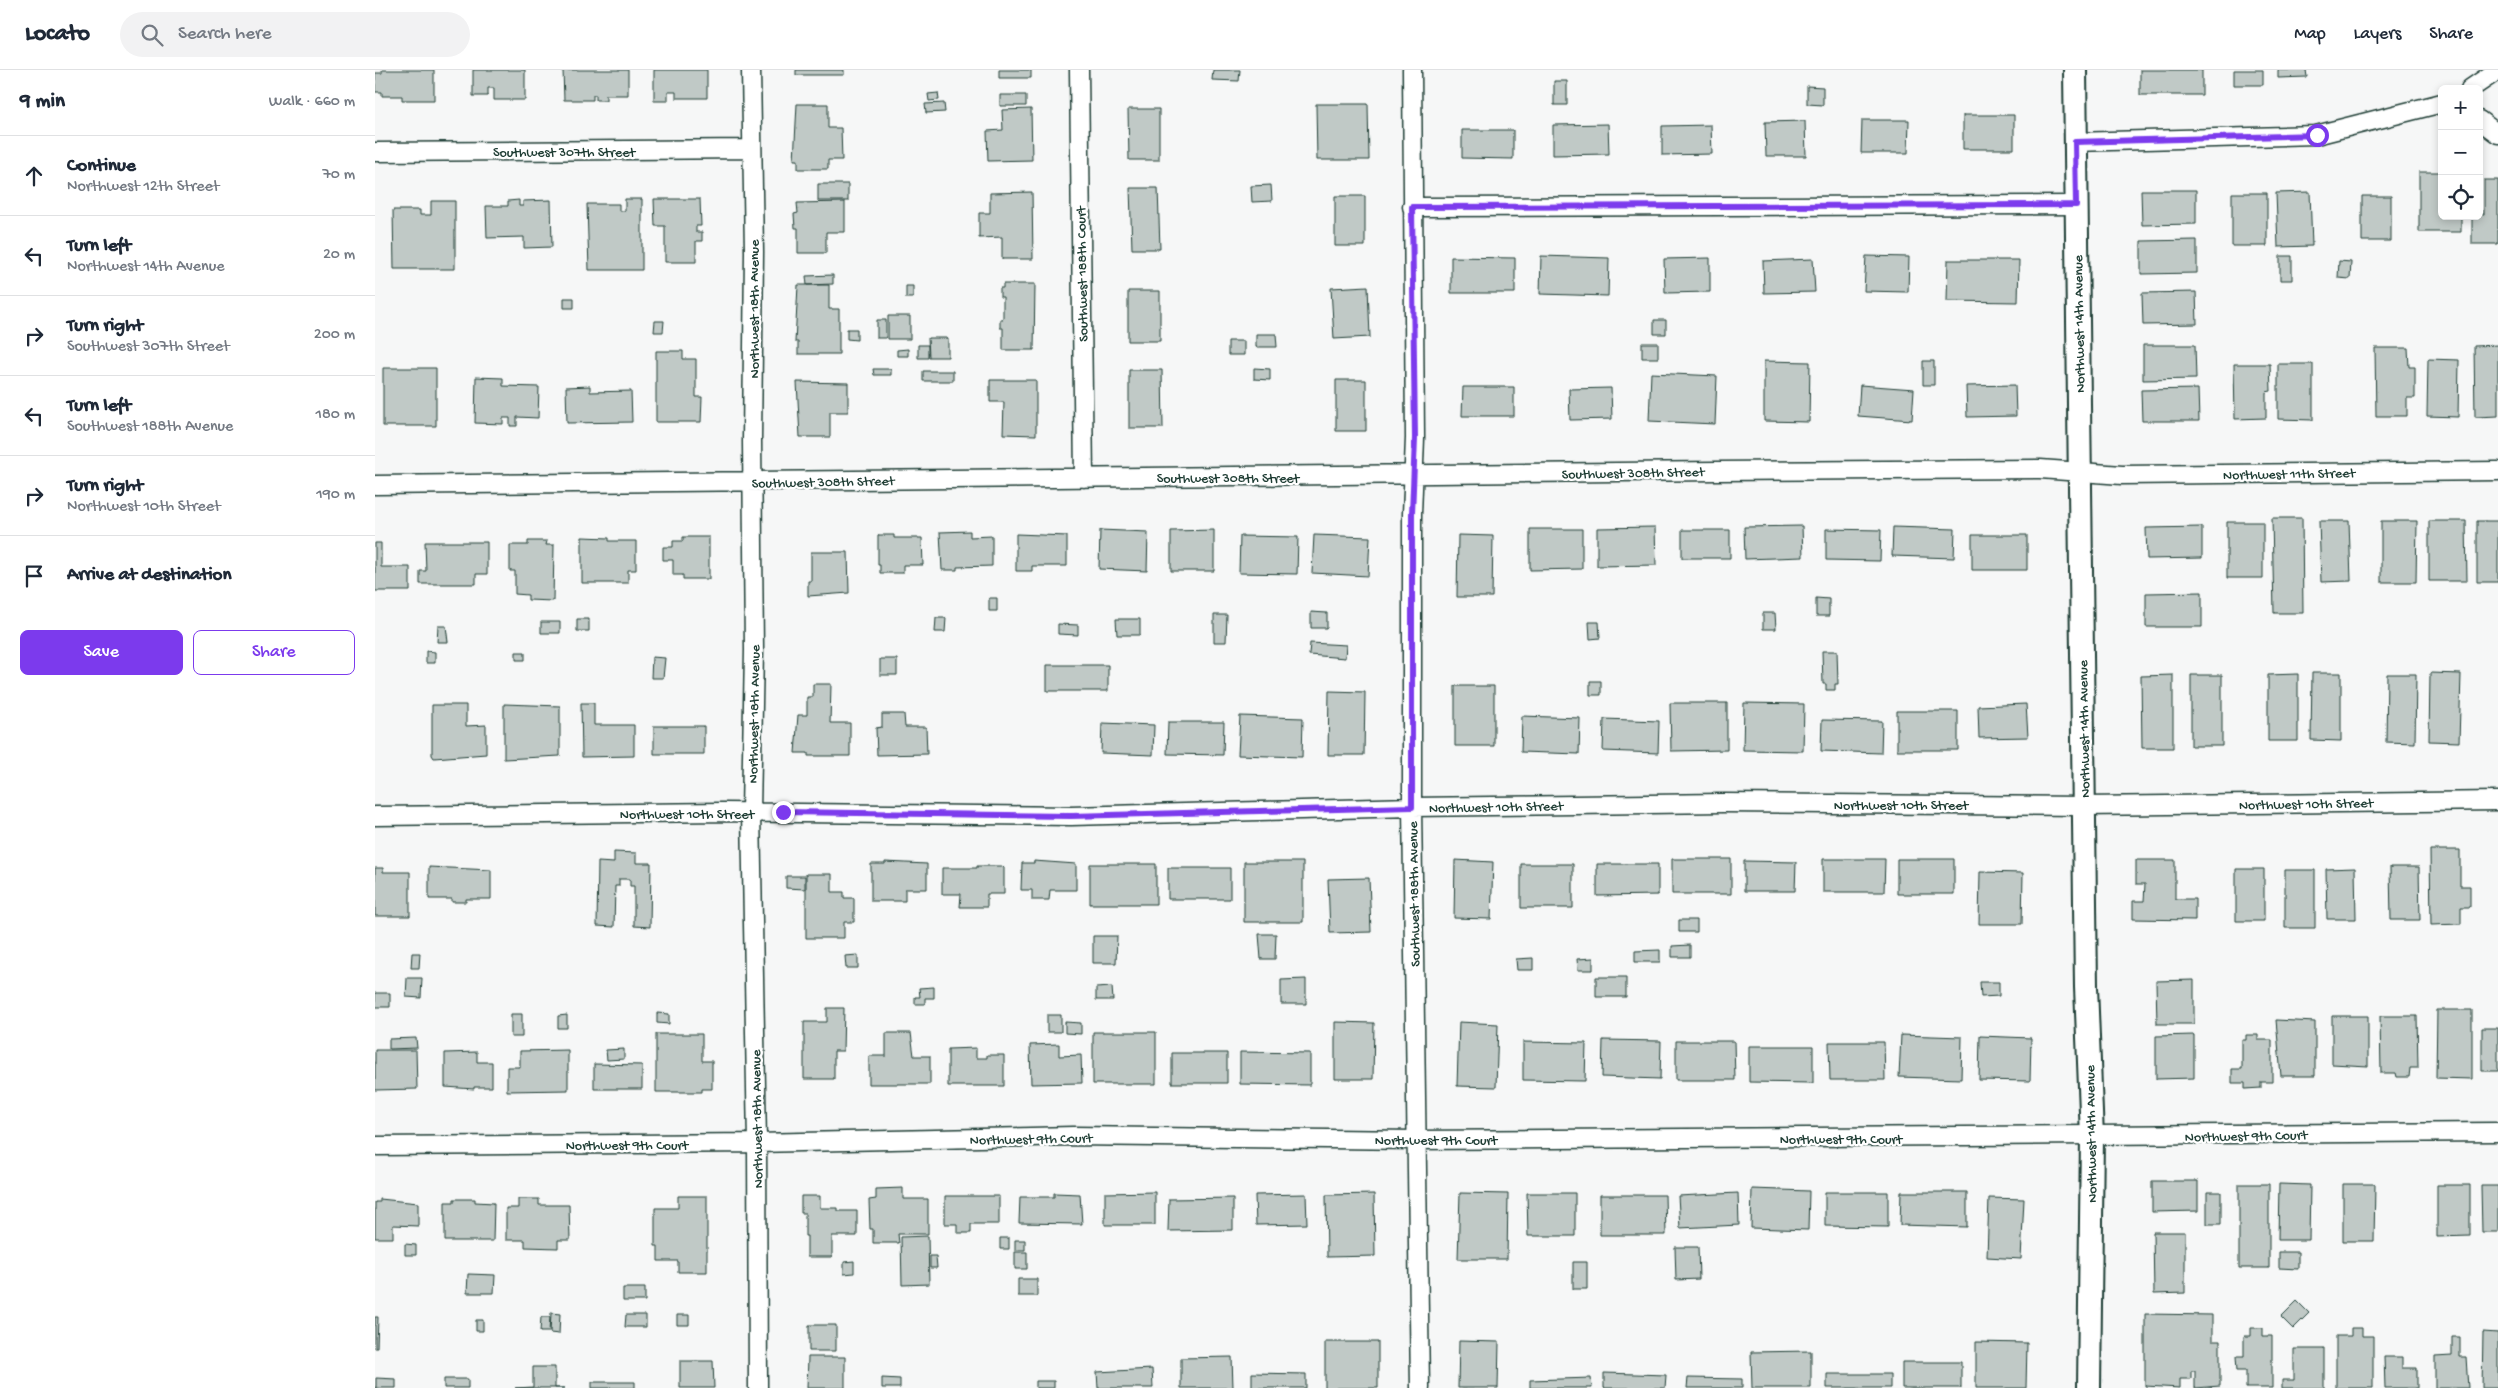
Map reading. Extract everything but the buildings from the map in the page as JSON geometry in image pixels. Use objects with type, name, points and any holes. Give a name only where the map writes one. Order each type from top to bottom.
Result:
[{"type":"street","name":"Northwest 18th Avenue","points":[[751,70],[753,149],[752,482],[754,650],[751,812],[757,1143],[757,1388]]},
{"type":"street","name":"Southwest 188th Court","points":[[1079,70],[1084,478]]},
{"type":"street","name":"Southwest 188th Avenue","points":[[1412,70],[1414,476],[1412,807],[1415,1140],[1420,1388]]},
{"type":"street","name":"Northwest 14th Avenue","points":[[2075,70],[2086,987],[2092,1137],[2089,1388]]},
{"type":"street","points":[[2476,85],[2498,70]]},
{"type":"street","points":[[2075,142],[2317,135],[2438,104]]},
{"type":"street","points":[[2483,123],[2498,134]]},
{"type":"street","name":"Southwest 307th Street","points":[[375,152],[753,149]]},
{"type":"street","points":[[1412,207],[2076,205]]},
{"type":"street","name":"Southwest 308th Street","points":[[375,485],[2021,469],[2080,473]]},
{"type":"street","name":"Northwest 11th Street","points":[[2080,473],[2132,475],[2498,471]]},
{"type":"street","name":"Northwest 10th Street","points":[[375,816],[751,812],[1071,816],[1412,807],[1723,803],[2084,806],[2498,801]]},
{"type":"street","name":"Northwest 9th Court","points":[[375,1146],[757,1143],[1073,1136],[1415,1140],[2092,1137],[2498,1132]]},
{"type":"route","points":[[783,812],[1071,816],[1412,807],[1412,514],[1415,438],[1412,207],[2076,205],[2075,142],[2317,135]]}]
